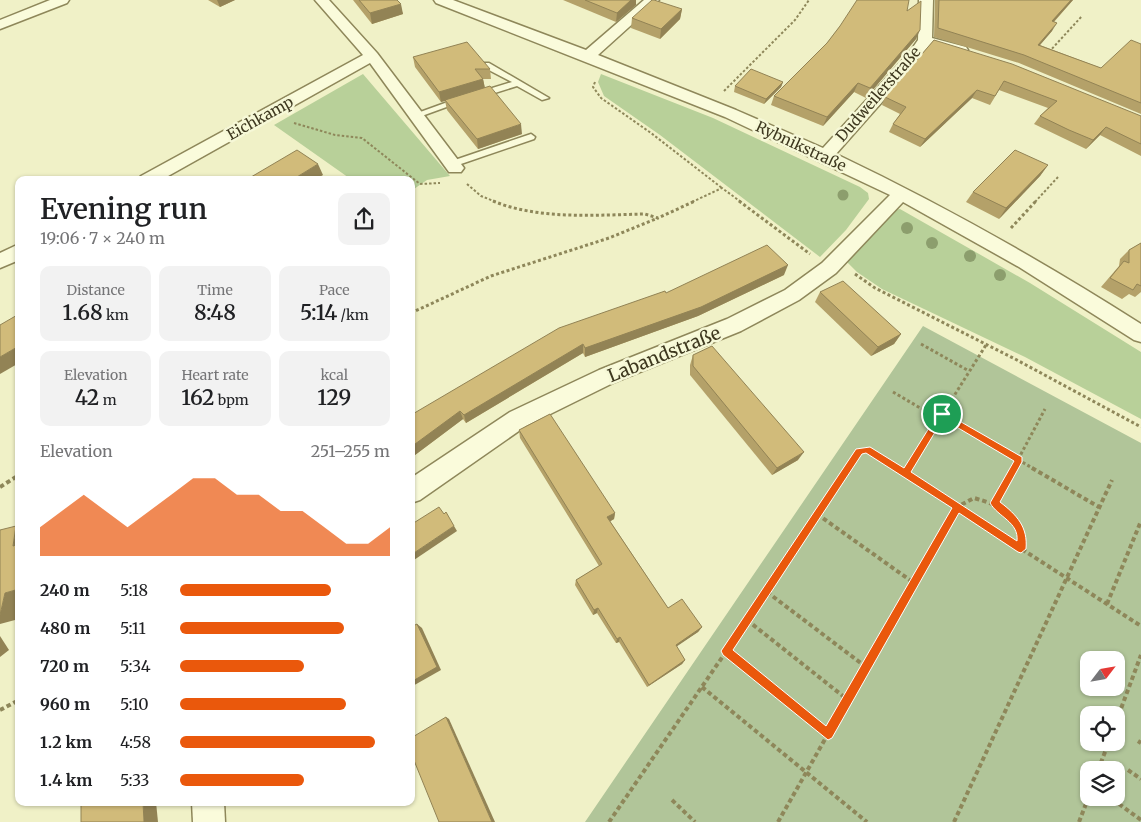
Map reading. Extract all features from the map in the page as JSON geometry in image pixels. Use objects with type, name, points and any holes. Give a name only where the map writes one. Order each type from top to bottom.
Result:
[{"type":"street","points":[[0,24],[62,0]]},
{"type":"street","points":[[322,0],[372,56],[453,166]]},
{"type":"street","name":"Rybnikstraße","points":[[441,0],[710,105],[825,156],[901,194],[995,245],[1141,334]]},
{"type":"street","points":[[594,59],[651,0]]},
{"type":"street","name":"Dudweilerstraße","points":[[825,156],[915,56],[925,40],[926,0]]},
{"type":"street","points":[[925,40],[976,54]]},
{"type":"street","name":"Eichkamp","points":[[154,176],[372,56]]},
{"type":"street","name":"Labandstraße","points":[[415,489],[518,419],[606,376],[734,325],[792,295],[832,264],[901,194]]},
{"type":"street","points":[[0,261],[15,253]]},
{"type":"street","points":[[208,806],[209,822]]},
{"type":"lane","points":[[486,66],[545,98]]},
{"type":"lane","points":[[416,115],[518,83]]},
{"type":"lane","points":[[453,166],[531,136]]},
{"type":"path","points":[[710,105],[795,20],[809,0]]},
{"type":"path","points":[[1048,52],[1082,16]]},
{"type":"path","points":[[594,59],[593,87],[601,98],[651,133],[722,188],[832,264],[1141,427]]},
{"type":"path","points":[[292,122],[335,135],[362,138],[410,176]]},
{"type":"path","points":[[453,166],[471,189]]},
{"type":"path","points":[[995,245],[1058,177]]},
{"type":"path","points":[[415,180],[420,184],[443,183]]},
{"type":"path","points":[[464,186],[498,203],[534,211],[645,214],[658,218]]},
{"type":"path","points":[[415,311],[491,276],[609,238],[658,218],[722,188]]},
{"type":"path","points":[[921,344],[969,371]]},
{"type":"path","points":[[905,473],[986,344]]},
{"type":"path","points":[[893,392],[939,419]]},
{"type":"path","points":[[995,503],[1045,409]]},
{"type":"path","points":[[942,414],[1100,507]]},
{"type":"path","points":[[609,822],[767,592],[859,451],[867,450],[905,473],[1141,626]]},
{"type":"path","points":[[0,487],[15,478]]},
{"type":"path","points":[[954,822],[1112,480]]},
{"type":"path","points":[[778,822],[957,507],[974,498],[995,503],[1013,518],[1022,536],[1021,549]]},
{"type":"path","points":[[817,514],[914,583]]},
{"type":"path","points":[[1107,604],[1141,521]]},
{"type":"path","points":[[767,592],[866,667]]},
{"type":"path","points":[[747,620],[848,700]]},
{"type":"path","points":[[726,651],[828,734]]},
{"type":"path","points":[[1122,706],[1141,655]]},
{"type":"path","points":[[702,687],[867,822]]},
{"type":"path","points":[[0,710],[15,702]]},
{"type":"path","points":[[1128,770],[1141,779]]},
{"type":"path","points":[[672,800],[695,822]]},
{"type":"path","points":[[1081,821],[1086,806]]},
{"type":"path","points":[[1122,806],[1141,820]]},
{"type":"green space","points":[[363,74],[450,176],[427,180],[415,188],[415,176],[346,176],[274,125]]},
{"type":"green space","points":[[601,74],[713,118],[860,187],[868,193],[869,199],[846,230],[820,257],[660,135],[604,96],[598,82]]},
{"type":"green space","points":[[900,209],[1030,283],[1141,352],[1141,419],[1025,357],[882,289],[857,272],[847,262],[893,210]]},
{"type":"green space","points":[[923,326],[1141,443],[1141,822],[585,822]]},
{"type":"building","points":[[359,0],[397,0],[401,4],[370,13]]},
{"type":"building","points":[[585,0],[631,0],[617,13]]},
{"type":"building","points":[[652,0],[682,9],[661,29],[632,18]]},
{"type":"building","points":[[857,0],[909,0],[907,11],[921,1],[920,30],[870,88],[858,83],[827,117],[774,96],[827,43]]},
{"type":"building","points":[[939,0],[1071,0],[1052,21],[1057,23],[1038,45],[1101,68],[1131,40],[1141,44],[1141,103],[1024,55],[938,28]]},
{"type":"building","points":[[934,40],[1012,64],[1141,116],[1141,144],[1106,127],[1093,140],[1069,130],[1040,116],[1057,101],[1004,81],[995,96],[977,90],[925,139],[893,124],[906,107],[885,97]]},
{"type":"building","points":[[467,42],[490,69],[475,69],[483,79],[439,92],[413,57]]},
{"type":"building","points":[[751,69],[783,82],[766,99],[735,86]]},
{"type":"building","points":[[490,86],[521,124],[477,139],[445,100]]},
{"type":"building","points":[[297,150],[318,164],[298,176],[253,176]]},
{"type":"building","points":[[1015,150],[1048,165],[1006,208],[973,192]]},
{"type":"building","points":[[1141,243],[1141,286],[1137,284],[1133,290],[1110,278],[1124,261],[1129,263],[1129,250]]},
{"type":"building","points":[[767,245],[788,265],[701,307],[585,348],[583,344],[464,415],[460,411],[415,444],[415,413],[559,328],[665,291],[666,293]]},
{"type":"building","points":[[843,281],[901,334],[878,347],[820,292]]},
{"type":"building","points":[[15,316],[15,348],[0,357],[0,325]]},
{"type":"building","points":[[712,346],[804,452],[777,468],[693,366],[693,355]]},
{"type":"building","points":[[550,414],[615,513],[607,517],[668,608],[682,599],[702,627],[676,645],[685,660],[649,685],[620,637],[617,639],[598,608],[594,610],[576,580],[602,564],[519,430]]},
{"type":"building","points":[[439,507],[444,514],[446,512],[454,526],[415,552],[415,522]]},
{"type":"building","points":[[15,526],[13,546],[15,545],[15,590],[5,593],[0,615],[0,530]]},
{"type":"building","points":[[417,624],[437,667],[415,680],[415,625]]},
{"type":"building","points":[[446,717],[492,822],[439,822],[415,763],[415,736]]},
{"type":"building","points":[[81,806],[143,806],[144,822],[81,822]]},
{"type":"route","points":[[942,414],[905,473],[957,507],[828,734],[726,651],[859,451],[867,450],[957,507],[1021,549],[1022,536],[1013,518],[995,503],[1019,459],[942,414]]}]
